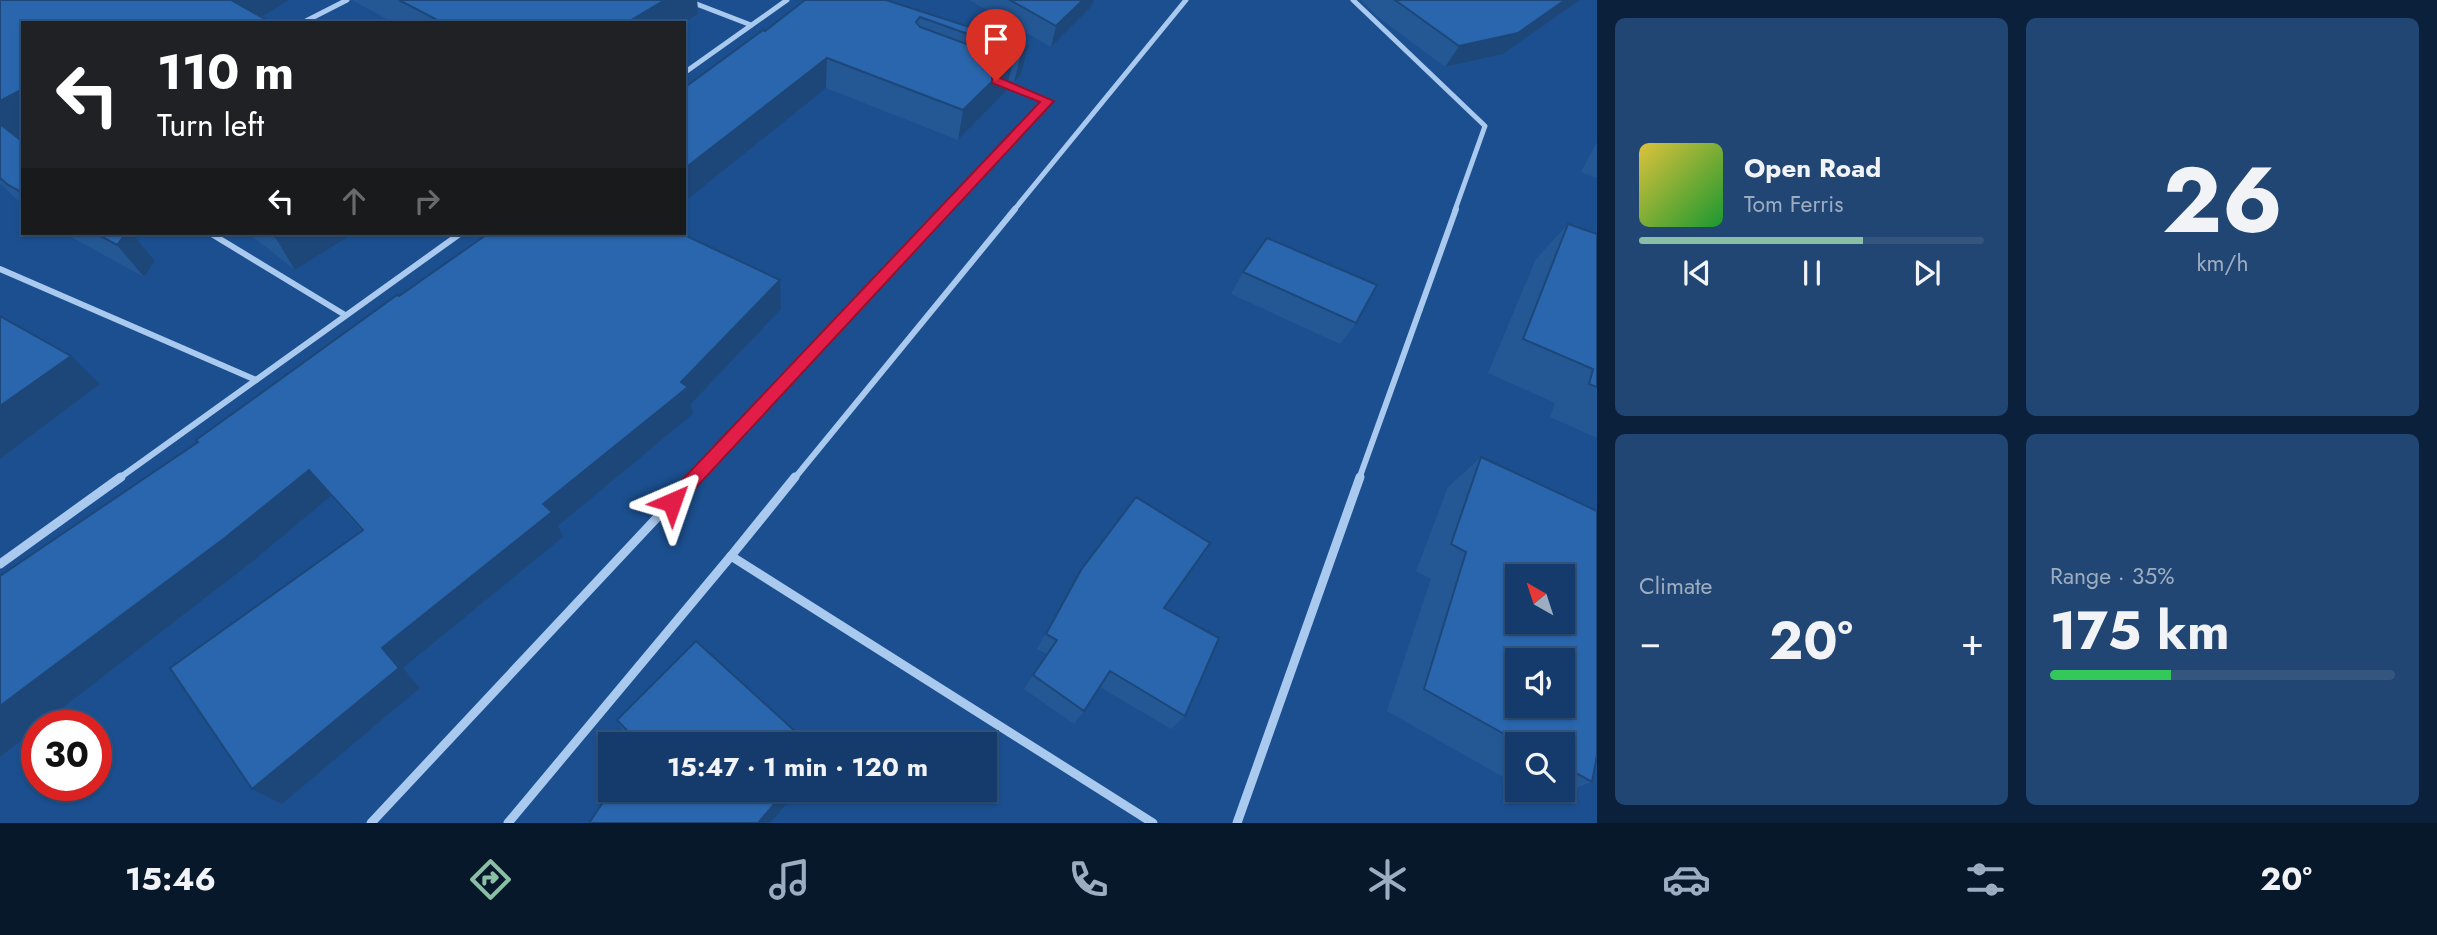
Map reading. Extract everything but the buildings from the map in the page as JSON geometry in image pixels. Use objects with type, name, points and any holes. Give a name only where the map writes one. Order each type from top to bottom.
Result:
[{"type":"street","points":[[306,21],[347,0]]},
{"type":"street","points":[[686,0],[751,25]]},
{"type":"street","points":[[686,72],[787,0]]},
{"type":"street","points":[[508,823],[731,556],[1186,0]]},
{"type":"street","points":[[1237,823],[1485,126],[1353,0]]},
{"type":"street","points":[[371,823],[1048,101],[996,81]]},
{"type":"street","points":[[212,235],[345,315]]},
{"type":"street","points":[[0,564],[458,235]]},
{"type":"street","points":[[0,269],[256,380]]},
{"type":"street","points":[[731,556],[1153,823]]},
{"type":"route","points":[[672,502],[1048,101],[996,81]]}]
